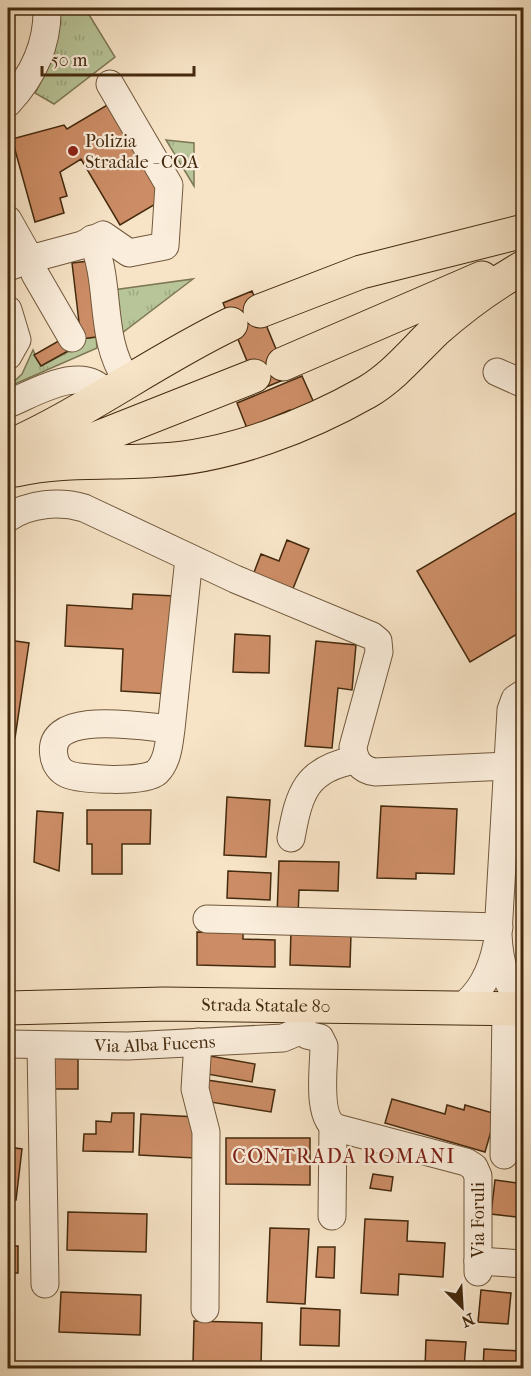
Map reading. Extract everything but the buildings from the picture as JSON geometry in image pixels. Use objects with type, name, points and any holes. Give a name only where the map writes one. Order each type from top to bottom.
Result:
[{"type":"main road","points":[[10,464],[46,429],[117,387],[246,317],[361,272],[524,231]]},
{"type":"main road","points":[[10,464],[268,370],[524,261]]},
{"type":"main road","points":[[10,464],[179,459],[221,452],[248,444],[340,406],[379,384],[454,315],[496,283],[524,267]]},
{"type":"main road","points":[[8,984],[82,996],[164,1004]]},
{"type":"main road","name":"Strada Statale 80","points":[[8,1008],[164,1004],[302,1018],[460,1008],[507,997]]},
{"type":"street","points":[[8,103],[37,61],[44,38],[47,8]]},
{"type":"street","points":[[19,263],[106,236],[123,251],[129,253],[162,248],[166,242],[168,182],[110,84]]},
{"type":"street","points":[[8,220],[19,263],[35,274],[72,338]]},
{"type":"street","points":[[8,404],[73,380],[117,387],[117,365],[111,349],[100,260],[92,239]]},
{"type":"street","points":[[8,310],[16,340],[8,356]]},
{"type":"street","points":[[497,372],[524,384]]},
{"type":"street","points":[[8,518],[24,510],[45,505],[76,505],[189,558],[372,636],[378,641],[379,652],[354,741],[356,759],[364,769],[375,772],[508,766]]},
{"type":"street","points":[[171,729],[189,558]]},
{"type":"street","points":[[524,693],[517,696],[512,704],[499,930],[507,997],[510,1157],[517,1094],[524,1079]]},
{"type":"street","points":[[291,838],[296,811],[307,786],[333,764],[356,759]]},
{"type":"street","points":[[207,919],[499,930]]},
{"type":"street","points":[[302,1018],[324,1043],[324,1112],[333,1126],[332,1216]]},
{"type":"street","name":"Via Alba Fucens","points":[[8,1044],[128,1046],[283,1038],[302,1018]]},
{"type":"street","points":[[198,1042],[195,1089],[206,1132],[204,1309]]},
{"type":"street","points":[[40,1045],[45,1284]]},
{"type":"street","name":"Via Foruli","points":[[333,1126],[473,1165],[478,1176],[478,1266],[524,1264]]},
{"type":"green space","points":[[58,8],[85,8],[115,57],[54,104],[35,93],[52,52]]},
{"type":"green space","points":[[166,140],[194,143],[194,186]]},
{"type":"green space","points":[[193,279],[118,336],[113,290]]},
{"type":"green space","points":[[96,337],[97,348],[8,387],[22,374],[33,350],[41,366],[81,345],[81,339]]},
{"type":"place","name":"Polizia Stradale - COA","points":[[73,151]]},
{"type":"district","name":"CONTRADA ROMANI","points":[[344,1156]]}]
